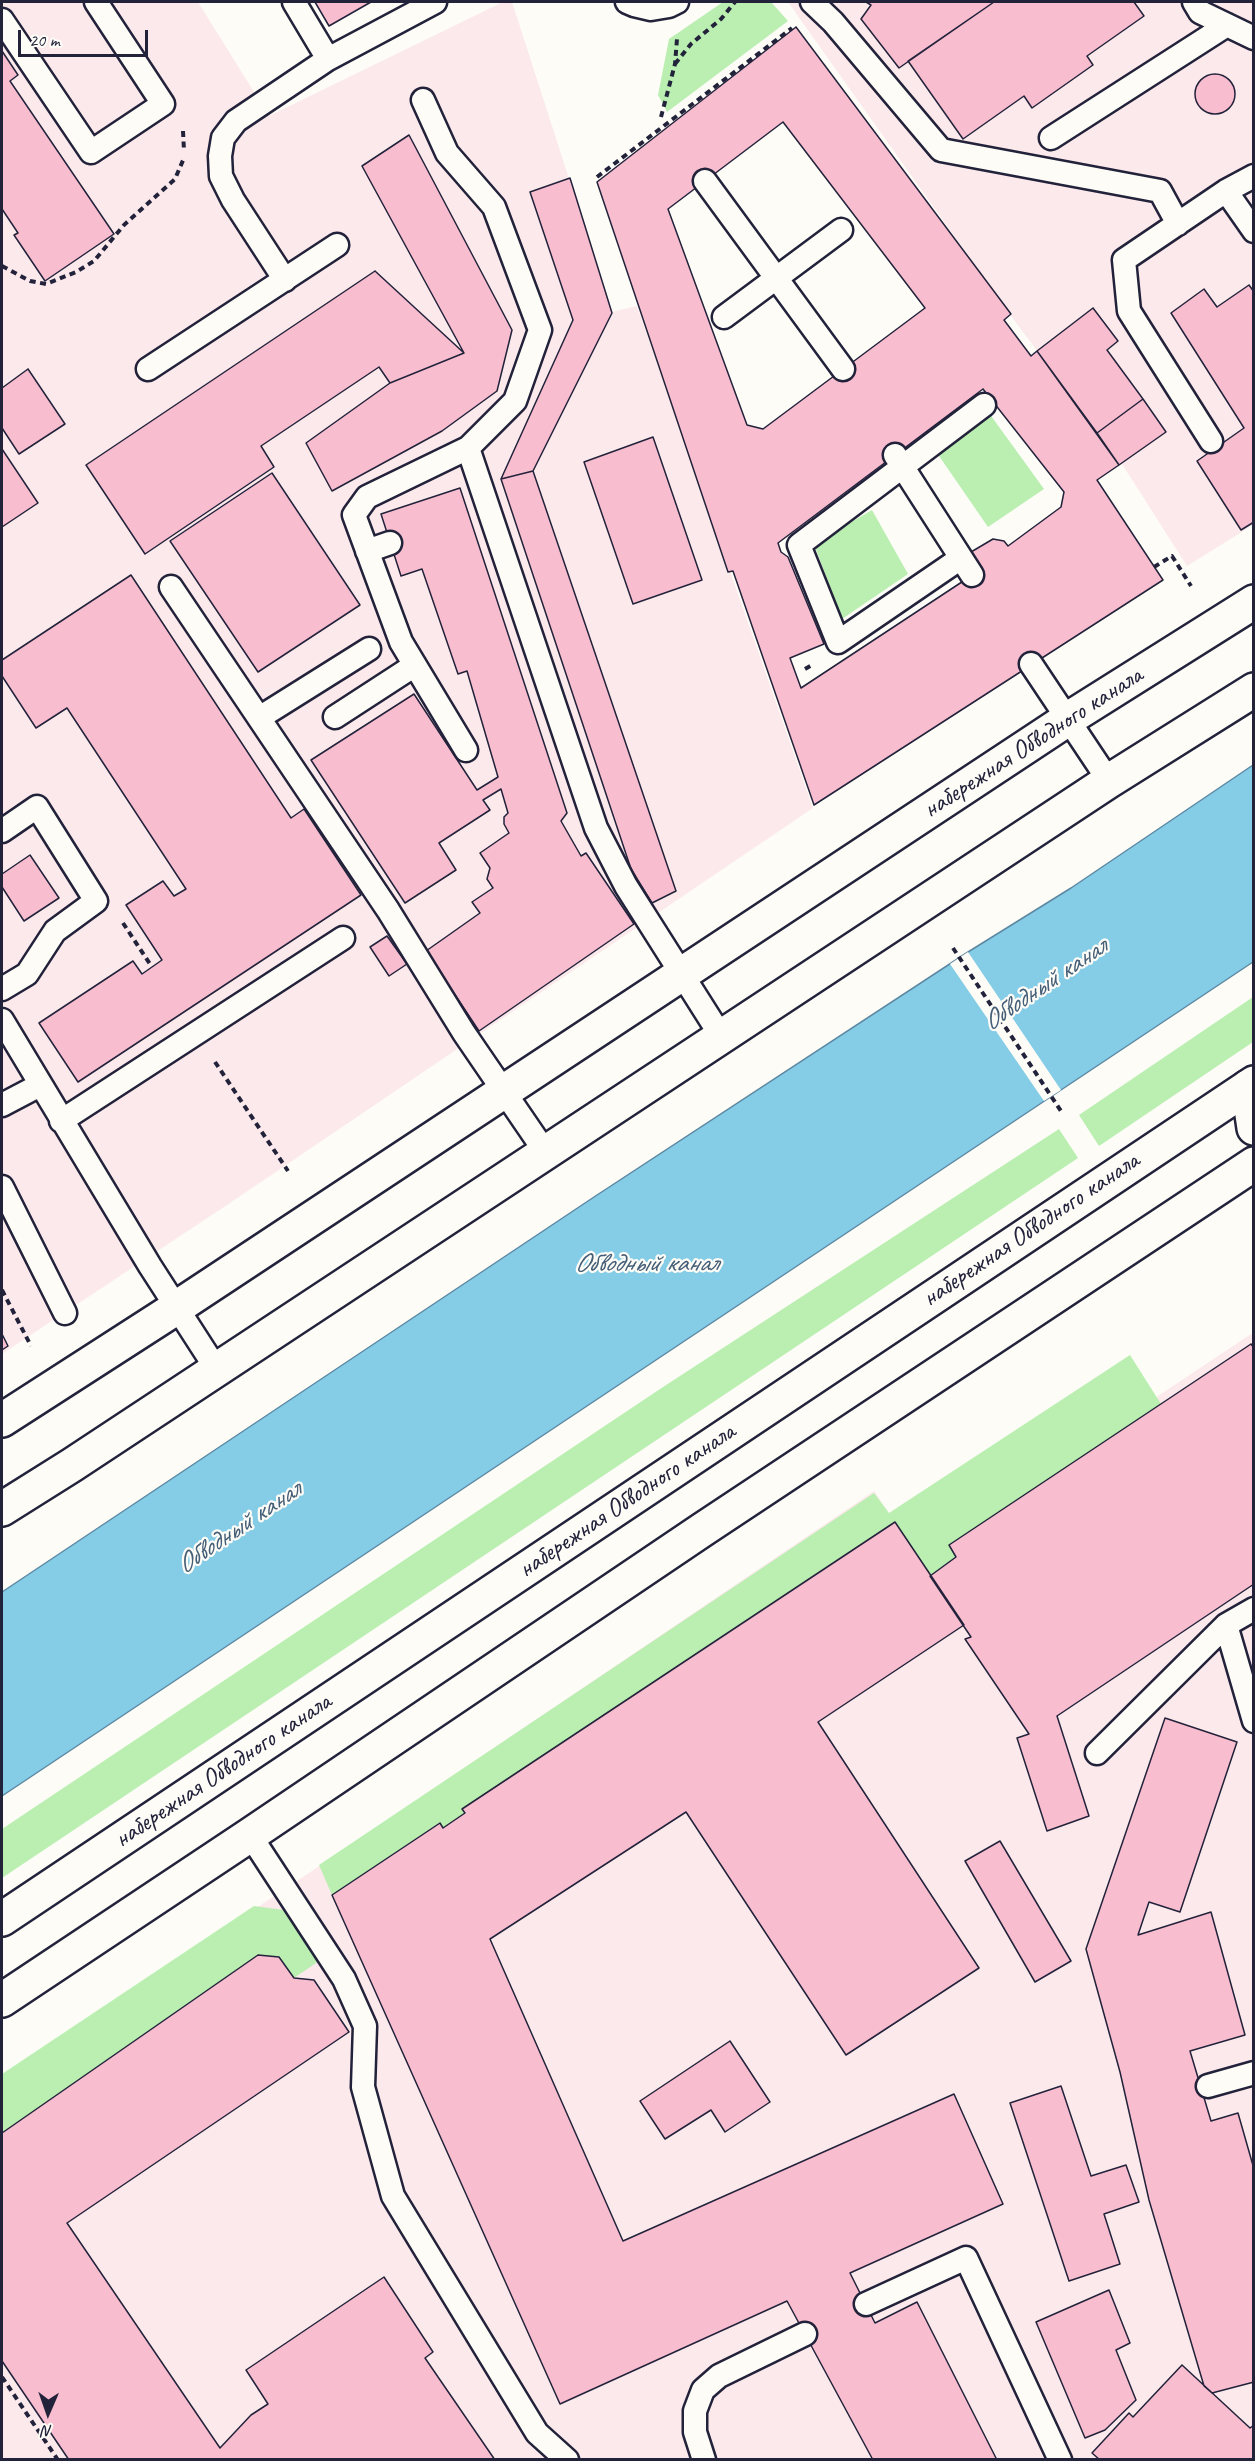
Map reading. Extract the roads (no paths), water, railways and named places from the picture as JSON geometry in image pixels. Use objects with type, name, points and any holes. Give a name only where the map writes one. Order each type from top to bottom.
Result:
[{"type":"main road","name":"набережная Обводного канала","points":[[2,1420],[176,1308],[1068,719],[1254,602]]},
{"type":"main road","points":[[2,1509],[217,1370],[1109,781],[1254,690]]},
{"type":"main road","name":"набережная Обводного канала","points":[[2,1919],[1252,1087]]},
{"type":"main road","points":[[1252,1087],[1254,1128]]},
{"type":"main road","points":[[2,2000],[702,1530],[1254,1164]]},
{"type":"lane","points":[[2,20],[91,153],[163,104],[96,2]]},
{"type":"lane","points":[[294,2],[328,59]]},
{"type":"lane","points":[[285,280],[233,200],[221,176],[222,138],[236,121],[328,59],[435,2]]},
{"type":"lane","points":[[627,2],[651,9],[677,2]]},
{"type":"lane","points":[[1194,2],[1200,12],[1254,38]]},
{"type":"lane","points":[[816,5],[941,150],[1160,190],[1178,224]]},
{"type":"lane","points":[[1051,138],[1227,26]]},
{"type":"lane","points":[[423,100],[447,153],[494,207],[540,330],[515,401],[468,448],[367,497],[354,515],[401,642],[466,750]]},
{"type":"lane","points":[[1211,441],[1129,310],[1124,260],[1226,191],[1254,176]]},
{"type":"lane","points":[[705,181],[843,369]]},
{"type":"lane","points":[[1226,191],[1254,231]]},
{"type":"lane","points":[[724,317],[841,230]]},
{"type":"lane","points":[[148,369],[337,245]]},
{"type":"lane","points":[[899,461],[966,567],[838,642],[799,545],[899,461],[984,405]]},
{"type":"lane","points":[[468,448],[596,828],[626,886],[680,975],[721,1036]]},
{"type":"lane","points":[[367,551],[390,543]]},
{"type":"lane","points":[[171,586],[388,910],[464,1033],[546,1153]]},
{"type":"lane","points":[[259,718],[369,649]]},
{"type":"lane","points":[[1031,664],[1109,781]]},
{"type":"lane","points":[[335,717],[415,665]]},
{"type":"lane","points":[[2,831],[37,807],[96,901],[55,931],[27,974],[2,989]]},
{"type":"lane","points":[[61,1121],[343,938]]},
{"type":"lane","points":[[2,1020],[61,1121],[176,1308],[217,1370]]},
{"type":"lane","points":[[2,1105],[40,1085]]},
{"type":"lane","points":[[2,1187],[65,1313]]},
{"type":"lane","points":[[1097,1753],[1226,1625],[1254,1608]]},
{"type":"lane","points":[[1226,1625],[1254,1721]]},
{"type":"lane","points":[[250,1835],[344,1979],[365,2026],[363,2086],[393,2196],[537,2433],[567,2460]]},
{"type":"lane","points":[[1208,2086],[1253,2076]]},
{"type":"lane","points":[[866,2304],[966,2258],[1060,2460]]},
{"type":"lane","points":[[704,2460],[695,2432],[695,2410],[703,2390],[719,2376],[805,2334]]},
{"type":"water","name":"Обводный канал","points":[[1253,765],[1253,962],[2,1796],[2,1592],[594,1197],[968,952],[1071,888]]}]
